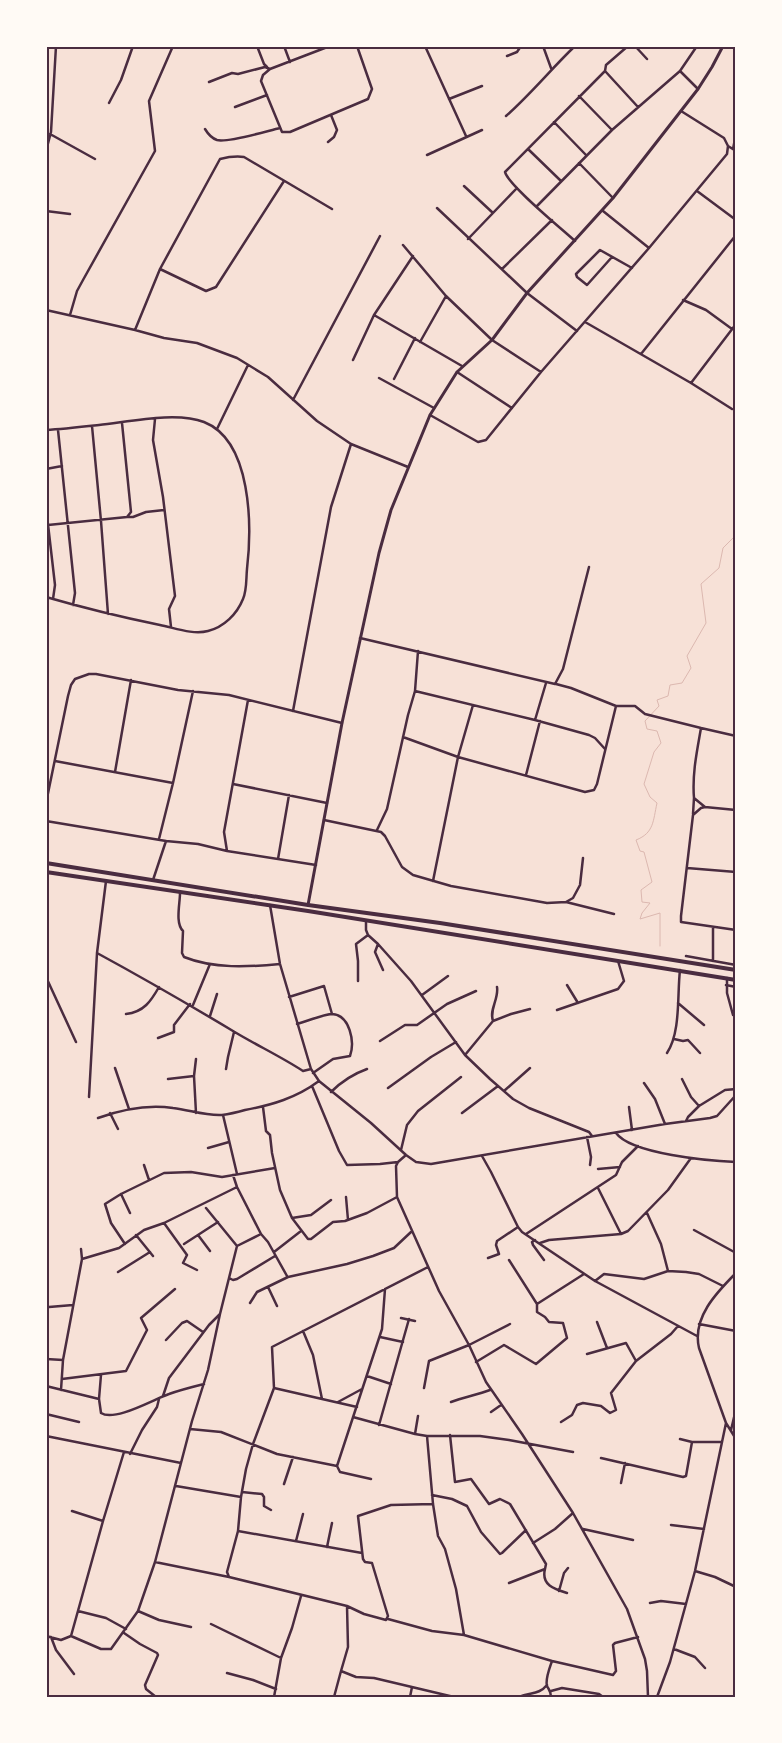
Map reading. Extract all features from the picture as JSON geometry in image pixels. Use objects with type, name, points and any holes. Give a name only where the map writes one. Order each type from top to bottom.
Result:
[{"type":"main road","points":[[46,863],[736,970]]},
{"type":"main road","points":[[46,872],[567,952],[618,962],[736,980]]},
{"type":"street","points":[[46,151],[50,134],[54,94],[56,46]]},
{"type":"street","points":[[109,103],[133,46]]},
{"type":"street","points":[[70,315],[72,304],[80,286],[156,151],[149,101],[173,46]]},
{"type":"street","points":[[257,46],[264,64],[270,69]]},
{"type":"street","points":[[284,46],[290,62]]},
{"type":"street","points":[[330,46],[270,69],[262,78],[282,132],[287,132],[366,101],[372,89],[357,46]]},
{"type":"street","points":[[425,46],[466,136]]},
{"type":"street","points":[[507,56],[517,52],[521,46]]},
{"type":"street","points":[[543,46],[552,68]]},
{"type":"street","points":[[506,116],[575,46]]},
{"type":"street","points":[[575,241],[517,188],[505,175],[505,172],[605,71],[606,65],[628,46]]},
{"type":"street","points":[[635,46],[646,59]]},
{"type":"street","points":[[537,206],[612,130],[680,71],[697,46]]},
{"type":"street","points":[[308,905],[342,722],[379,553],[391,510],[430,415],[462,366],[492,340],[527,293],[613,198],[698,90],[723,46]]},
{"type":"street","points":[[209,82],[232,73],[238,74],[265,68],[270,69]]},
{"type":"street","points":[[605,71],[638,107]]},
{"type":"street","points":[[680,71],[698,90]]},
{"type":"street","points":[[449,99],[482,86]]},
{"type":"street","points":[[235,107],[267,95]]},
{"type":"street","points":[[579,96],[612,130]]},
{"type":"street","points":[[681,111],[724,138],[728,146],[734,150],[736,134]]},
{"type":"street","points":[[328,142],[334,137],[337,130],[330,115]]},
{"type":"street","points":[[554,122],[586,155]]},
{"type":"street","points":[[205,130],[212,138],[218,141],[235,139],[280,128]]},
{"type":"street","points":[[427,155],[482,130]]},
{"type":"street","points":[[50,134],[95,158]]},
{"type":"street","points":[[430,415],[480,442],[486,440],[541,372],[698,191],[727,154],[728,146]]},
{"type":"street","points":[[528,148],[561,181]]},
{"type":"street","points":[[135,330],[160,269],[220,159],[244,157],[332,209]]},
{"type":"street","points":[[579,163],[613,198]]},
{"type":"street","points":[[160,269],[206,291],[216,286],[284,181]]},
{"type":"street","points":[[464,186],[493,213]]},
{"type":"street","points":[[468,238],[517,188]]},
{"type":"street","points":[[698,191],[736,220]]},
{"type":"street","points":[[437,208],[527,293],[577,331]]},
{"type":"street","points":[[46,211],[70,214]]},
{"type":"street","points":[[602,211],[649,248]]},
{"type":"street","points":[[502,269],[552,220]]},
{"type":"street","points":[[641,354],[682,300],[736,235]]},
{"type":"street","points":[[293,400],[380,236]]},
{"type":"street","points":[[403,245],[446,296],[492,340],[541,372]]},
{"type":"street","points":[[612,257],[587,285],[577,277],[576,274],[596,251],[602,250],[632,268]]},
{"type":"street","points":[[353,360],[374,315],[413,256]]},
{"type":"street","points":[[420,342],[446,296]]},
{"type":"street","points":[[682,300],[706,310],[732,329]]},
{"type":"street","points":[[46,310],[164,338],[197,343],[237,358],[268,378],[317,421],[351,444],[408,467]]},
{"type":"street","points":[[374,315],[462,366]]},
{"type":"street","points":[[585,322],[691,382],[732,409]]},
{"type":"street","points":[[691,382],[736,324]]},
{"type":"street","points":[[393,382],[415,338]]},
{"type":"street","points":[[217,429],[248,365]]},
{"type":"street","points":[[457,372],[513,408]]},
{"type":"street","points":[[379,378],[393,382],[434,408]]},
{"type":"street","points":[[46,430],[182,418],[202,422],[217,429],[223,435],[242,472],[249,521],[250,546],[245,593],[234,615],[210,631],[194,632],[108,614],[46,596]]},
{"type":"street","points":[[155,419],[153,440],[175,596],[169,609],[171,627]]},
{"type":"street","points":[[122,423],[131,512],[127,517]]},
{"type":"street","points":[[92,426],[108,614]]},
{"type":"street","points":[[58,429],[75,594],[73,604]]},
{"type":"street","points":[[293,711],[331,507],[351,444]]},
{"type":"street","points":[[46,469],[62,466]]},
{"type":"street","points":[[46,507],[55,585],[53,598]]},
{"type":"street","points":[[48,525],[133,517],[146,512],[164,510]]},
{"type":"street","points":[[555,684],[563,669],[589,568]]},
{"type":"street","points":[[360,638],[571,688],[616,706],[635,706],[645,714],[736,736]]},
{"type":"street","points":[[376,830],[387,809],[415,691],[418,651]]},
{"type":"street","points":[[46,803],[71,685],[75,679],[88,674],[131,680],[178,690],[220,694],[342,722]]},
{"type":"street","points":[[115,773],[131,680]]},
{"type":"street","points":[[535,720],[546,683]]},
{"type":"street","points":[[159,839],[193,691]]},
{"type":"street","points":[[415,691],[540,721],[588,735],[595,738],[605,749]]},
{"type":"street","points":[[227,851],[224,832],[248,700]]},
{"type":"street","points":[[433,881],[458,757],[473,705]]},
{"type":"street","points":[[403,737],[458,757],[585,792],[594,790],[597,784],[616,706]]},
{"type":"street","points":[[526,776],[540,721]]},
{"type":"street","points":[[701,728],[695,764],[693,815],[681,922],[736,930]]},
{"type":"street","points":[[55,761],[173,783]]},
{"type":"street","points":[[233,784],[327,803]]},
{"type":"street","points":[[278,859],[289,795]]},
{"type":"street","points":[[694,798],[705,807]]},
{"type":"street","points":[[693,815],[705,807],[736,810]]},
{"type":"street","points":[[324,820],[376,830],[385,836],[398,862],[405,871],[413,876],[547,903],[566,902],[614,914]]},
{"type":"street","points":[[46,821],[166,841],[198,844],[227,851],[316,866]]},
{"type":"street","points":[[153,880],[166,841]]},
{"type":"street","points":[[566,902],[577,892],[580,885],[584,858]]},
{"type":"street","points":[[687,868],[736,872]]},
{"type":"street","points":[[89,1097],[97,952],[106,881]]},
{"type":"street","points":[[180,892],[178,923],[183,931],[183,955],[186,958],[228,967],[280,964]]},
{"type":"street","points":[[270,906],[280,964],[313,1073],[331,1092],[416,1162],[431,1164],[717,1116],[736,1095]]},
{"type":"street","points":[[366,922],[368,936],[378,944],[422,995],[465,1055],[504,1091],[529,1108],[588,1132],[592,1136]]},
{"type":"street","points":[[712,961],[713,927]]},
{"type":"street","points":[[358,981],[356,944],[368,936]]},
{"type":"street","points":[[378,944],[375,952],[383,970]]},
{"type":"street","points":[[97,952],[210,1016],[234,1032],[277,1054],[303,1071],[311,1069]]},
{"type":"street","points":[[686,956],[736,965]]},
{"type":"street","points":[[557,1010],[618,989],[624,981],[618,962]]},
{"type":"street","points":[[158,1038],[174,1032],[174,1025],[191,1005],[210,964]]},
{"type":"street","points":[[667,1053],[674,1039],[678,1014],[680,970]]},
{"type":"street","points":[[422,995],[448,976]]},
{"type":"street","points":[[46,977],[76,1042]]},
{"type":"street","points":[[727,978],[726,993],[733,1015]]},
{"type":"street","points":[[567,985],[578,1003]]},
{"type":"street","points":[[726,985],[736,987]]},
{"type":"street","points":[[289,997],[324,986],[332,1014]]},
{"type":"street","points":[[126,1014],[138,1011],[148,1004],[159,987]]},
{"type":"street","points":[[493,1021],[492,1014],[498,987]]},
{"type":"street","points":[[380,1041],[405,1025],[418,1025],[447,1004],[476,991]]},
{"type":"street","points":[[210,1016],[217,994]]},
{"type":"street","points":[[678,1003],[704,1025]]},
{"type":"street","points":[[465,1055],[493,1021],[530,1009]]},
{"type":"street","points":[[297,1024],[332,1014],[343,1018],[351,1035],[350,1056],[333,1059],[313,1073]]},
{"type":"street","points":[[226,1070],[234,1032]]},
{"type":"street","points":[[674,1039],[688,1040],[700,1053]]},
{"type":"street","points":[[388,1088],[456,1042]]},
{"type":"street","points":[[196,1059],[194,1076],[196,1113]]},
{"type":"street","points":[[115,1068],[129,1109]]},
{"type":"street","points":[[504,1091],[530,1068]]},
{"type":"street","points":[[331,1092],[341,1082],[367,1069]]},
{"type":"street","points":[[168,1079],[194,1076]]},
{"type":"street","points":[[401,1150],[407,1124],[418,1110],[461,1077]]},
{"type":"street","points":[[682,1078],[690,1097],[699,1106]]},
{"type":"street","points":[[98,1118],[129,1109],[157,1106],[196,1113],[223,1115],[263,1107],[289,1098],[319,1081]]},
{"type":"street","points":[[644,1083],[656,1099],[665,1124]]},
{"type":"street","points":[[312,1086],[339,1151],[347,1165],[398,1162]]},
{"type":"street","points":[[462,1113],[498,1086]]},
{"type":"street","points":[[686,1121],[699,1106],[725,1090],[736,1089]]},
{"type":"street","points":[[629,1106],[632,1130]]},
{"type":"street","points":[[263,1107],[266,1131],[270,1135],[280,1190],[292,1218],[309,1240],[330,1224],[348,1220],[397,1197]]},
{"type":"street","points":[[110,1113],[118,1129]]},
{"type":"street","points":[[223,1115],[237,1174]]},
{"type":"street","points":[[616,1133],[624,1141],[638,1146],[691,1158],[736,1162]]},
{"type":"street","points":[[587,1137],[592,1157],[590,1165]]},
{"type":"street","points":[[208,1148],[228,1142]]},
{"type":"street","points":[[526,1234],[617,1174],[620,1166],[638,1146]]},
{"type":"street","points":[[406,1155],[398,1162],[396,1169],[397,1197],[412,1232],[439,1291],[469,1345],[490,1390],[527,1442],[573,1513],[627,1609],[638,1637],[647,1672],[648,1697]]},
{"type":"street","points":[[482,1156],[492,1172],[518,1227],[526,1234],[595,1281],[697,1336]]},
{"type":"street","points":[[540,1243],[549,1240],[621,1234],[630,1230],[668,1190],[691,1158]]},
{"type":"street","points":[[144,1165],[149,1180]]},
{"type":"street","points":[[598,1169],[620,1166]]},
{"type":"street","points":[[125,1244],[114,1228],[105,1204],[121,1194],[167,1172],[191,1172],[222,1177],[275,1168]]},
{"type":"street","points":[[233,1175],[236,1187],[261,1234],[266,1238],[288,1277]]},
{"type":"street","points":[[82,1259],[119,1248],[144,1230],[164,1223],[236,1187]]},
{"type":"street","points":[[598,1188],[621,1234]]},
{"type":"street","points":[[121,1194],[130,1213]]},
{"type":"street","points":[[346,1197],[348,1220]]},
{"type":"street","points":[[292,1218],[311,1215],[331,1200]]},
{"type":"street","points":[[206,1208],[238,1246]]},
{"type":"street","points":[[647,1213],[661,1244],[668,1271]]},
{"type":"street","points":[[184,1244],[218,1222]]},
{"type":"street","points":[[164,1223],[187,1254],[184,1263],[197,1270]]},
{"type":"street","points":[[488,1258],[500,1254],[496,1241],[518,1227]]},
{"type":"street","points":[[694,1230],[736,1253]]},
{"type":"street","points":[[274,1252],[301,1231]]},
{"type":"street","points":[[250,1303],[255,1294],[288,1277],[347,1264],[381,1253],[394,1248],[412,1232]]},
{"type":"street","points":[[46,1636],[61,1640],[71,1636],[101,1649],[111,1649],[124,1633],[138,1610],[155,1562],[176,1486],[190,1429],[204,1384],[238,1246],[261,1234]]},
{"type":"street","points":[[136,1235],[153,1256]]},
{"type":"street","points":[[198,1235],[210,1251]]},
{"type":"street","points":[[534,1240],[532,1245],[544,1260]]},
{"type":"street","points":[[61,1390],[63,1360],[82,1259],[81,1249]]},
{"type":"street","points":[[118,1272],[150,1252]]},
{"type":"street","points":[[229,1278],[237,1279],[276,1256]]},
{"type":"street","points":[[476,1362],[504,1345],[536,1364],[566,1340],[567,1336],[563,1323],[549,1322],[537,1312],[537,1304],[509,1260]]},
{"type":"street","points":[[229,1577],[227,1572],[238,1531],[241,1497],[253,1444],[274,1388],[272,1347],[428,1267]]},
{"type":"street","points":[[595,1281],[604,1274],[644,1279],[668,1271],[699,1274],[723,1286]]},
{"type":"street","points":[[736,1273],[723,1286],[708,1307],[699,1324],[697,1336],[699,1348],[726,1423],[736,1439]]},
{"type":"street","points":[[537,1304],[584,1274]]},
{"type":"street","points":[[268,1287],[277,1306]]},
{"type":"street","points":[[62,1380],[127,1370],[147,1330],[141,1318],[175,1289]]},
{"type":"street","points":[[371,1479],[340,1472],[337,1466],[380,1336],[385,1289]]},
{"type":"street","points":[[49,1307],[73,1305]]},
{"type":"street","points":[[130,1454],[142,1430],[157,1407],[169,1378],[203,1332],[220,1314]]},
{"type":"street","points":[[401,1318],[415,1321]]},
{"type":"street","points":[[380,1425],[409,1319]]},
{"type":"street","points":[[166,1340],[182,1323],[187,1321],[203,1332]]},
{"type":"street","points":[[597,1322],[608,1348]]},
{"type":"street","points":[[424,1388],[429,1361],[469,1345],[510,1324]]},
{"type":"street","points":[[699,1324],[736,1331]]},
{"type":"street","points":[[561,1422],[572,1415],[578,1405],[583,1403],[601,1406],[610,1413],[616,1410],[611,1393],[636,1361],[671,1334],[678,1326]]},
{"type":"street","points":[[303,1331],[313,1354],[322,1399]]},
{"type":"street","points":[[380,1336],[403,1342]]},
{"type":"street","points":[[587,1354],[626,1343],[636,1361]]},
{"type":"street","points":[[46,1358],[63,1360]]},
{"type":"street","points":[[101,1375],[99,1399],[101,1412],[107,1415],[124,1412],[204,1384]]},
{"type":"street","points":[[368,1376],[391,1384]]},
{"type":"street","points":[[46,1386],[99,1399]]},
{"type":"street","points":[[274,1388],[357,1407]]},
{"type":"street","points":[[338,1402],[363,1389]]},
{"type":"street","points":[[451,1402],[490,1390]]},
{"type":"street","points":[[490,1412],[501,1405]]},
{"type":"street","points":[[731,1431],[736,1409]]},
{"type":"street","points":[[46,1414],[79,1422]]},
{"type":"street","points":[[415,1434],[418,1416]]},
{"type":"street","points":[[353,1417],[427,1436],[450,1435],[527,1442],[573,1452]]},
{"type":"street","points":[[657,1697],[665,1679],[695,1572],[726,1423]]},
{"type":"street","points":[[190,1429],[221,1432],[277,1454],[337,1466]]},
{"type":"street","points":[[450,1435],[455,1483],[472,1479],[489,1504],[500,1499],[510,1504],[546,1564],[545,1582],[549,1586],[567,1593]]},
{"type":"street","points":[[46,1436],[181,1463]]},
{"type":"street","points":[[427,1436],[438,1536],[446,1548],[464,1635]]},
{"type":"street","points":[[680,1439],[692,1442],[721,1442]]},
{"type":"street","points":[[601,1458],[685,1477],[692,1442]]},
{"type":"street","points":[[71,1636],[124,1452]]},
{"type":"street","points":[[284,1484],[293,1457]]},
{"type":"street","points":[[622,1482],[626,1464]]},
{"type":"street","points":[[176,1486],[241,1497]]},
{"type":"street","points":[[242,1492],[262,1494],[264,1506],[271,1510]]},
{"type":"street","points":[[432,1495],[452,1499],[467,1506],[481,1532],[500,1554],[526,1530]]},
{"type":"street","points":[[388,1619],[372,1563],[364,1561],[357,1520],[359,1515],[391,1505],[433,1504]]},
{"type":"street","points":[[72,1511],[103,1521]]},
{"type":"street","points":[[533,1543],[551,1532],[573,1513]]},
{"type":"street","points":[[296,1541],[303,1514]]},
{"type":"street","points":[[327,1547],[332,1523]]},
{"type":"street","points":[[671,1525],[704,1529]]},
{"type":"street","points":[[583,1529],[633,1540]]},
{"type":"street","points":[[238,1531],[363,1554]]},
{"type":"street","points":[[155,1562],[229,1577],[347,1606],[364,1614],[432,1631],[464,1635],[552,1661],[613,1675],[616,1671],[615,1643],[638,1637]]},
{"type":"street","points":[[559,1591],[564,1573],[568,1568]]},
{"type":"street","points":[[509,1584],[545,1569]]},
{"type":"street","points":[[695,1572],[715,1577],[736,1587]]},
{"type":"street","points":[[274,1697],[281,1658],[301,1596]]},
{"type":"street","points":[[650,1603],[661,1601],[686,1604]]},
{"type":"street","points":[[334,1697],[348,1647],[347,1606]]},
{"type":"street","points":[[138,1610],[159,1620],[191,1627]]},
{"type":"street","points":[[78,1611],[106,1618],[126,1629]]},
{"type":"street","points":[[211,1624],[281,1658]]},
{"type":"street","points":[[124,1633],[158,1655],[145,1685],[156,1697]]},
{"type":"street","points":[[51,1637],[56,1650],[74,1674]]},
{"type":"street","points":[[674,1649],[696,1657],[705,1668]]},
{"type":"street","points":[[552,1661],[547,1686],[551,1691],[552,1697]]},
{"type":"street","points":[[340,1672],[454,1697]]},
{"type":"street","points":[[227,1673],[276,1689]]},
{"type":"street","points":[[520,1697],[529,1693],[540,1692],[547,1686]]},
{"type":"street","points":[[410,1697],[412,1687]]},
{"type":"street","points":[[551,1691],[562,1688],[598,1694],[603,1697]]},
{"type":"waterway","points":[[660,946],[660,913],[640,919],[650,903],[642,902],[641,890],[652,882],[644,852],[640,851],[636,840],[646,834],[652,826],[657,803],[650,797],[644,784],[654,752],[661,743],[657,731],[647,729],[645,721],[659,706],[657,700],[668,696],[670,685],[682,683],[691,668],[687,656],[706,623],[701,584],[719,568],[723,548],[736,535]]}]
